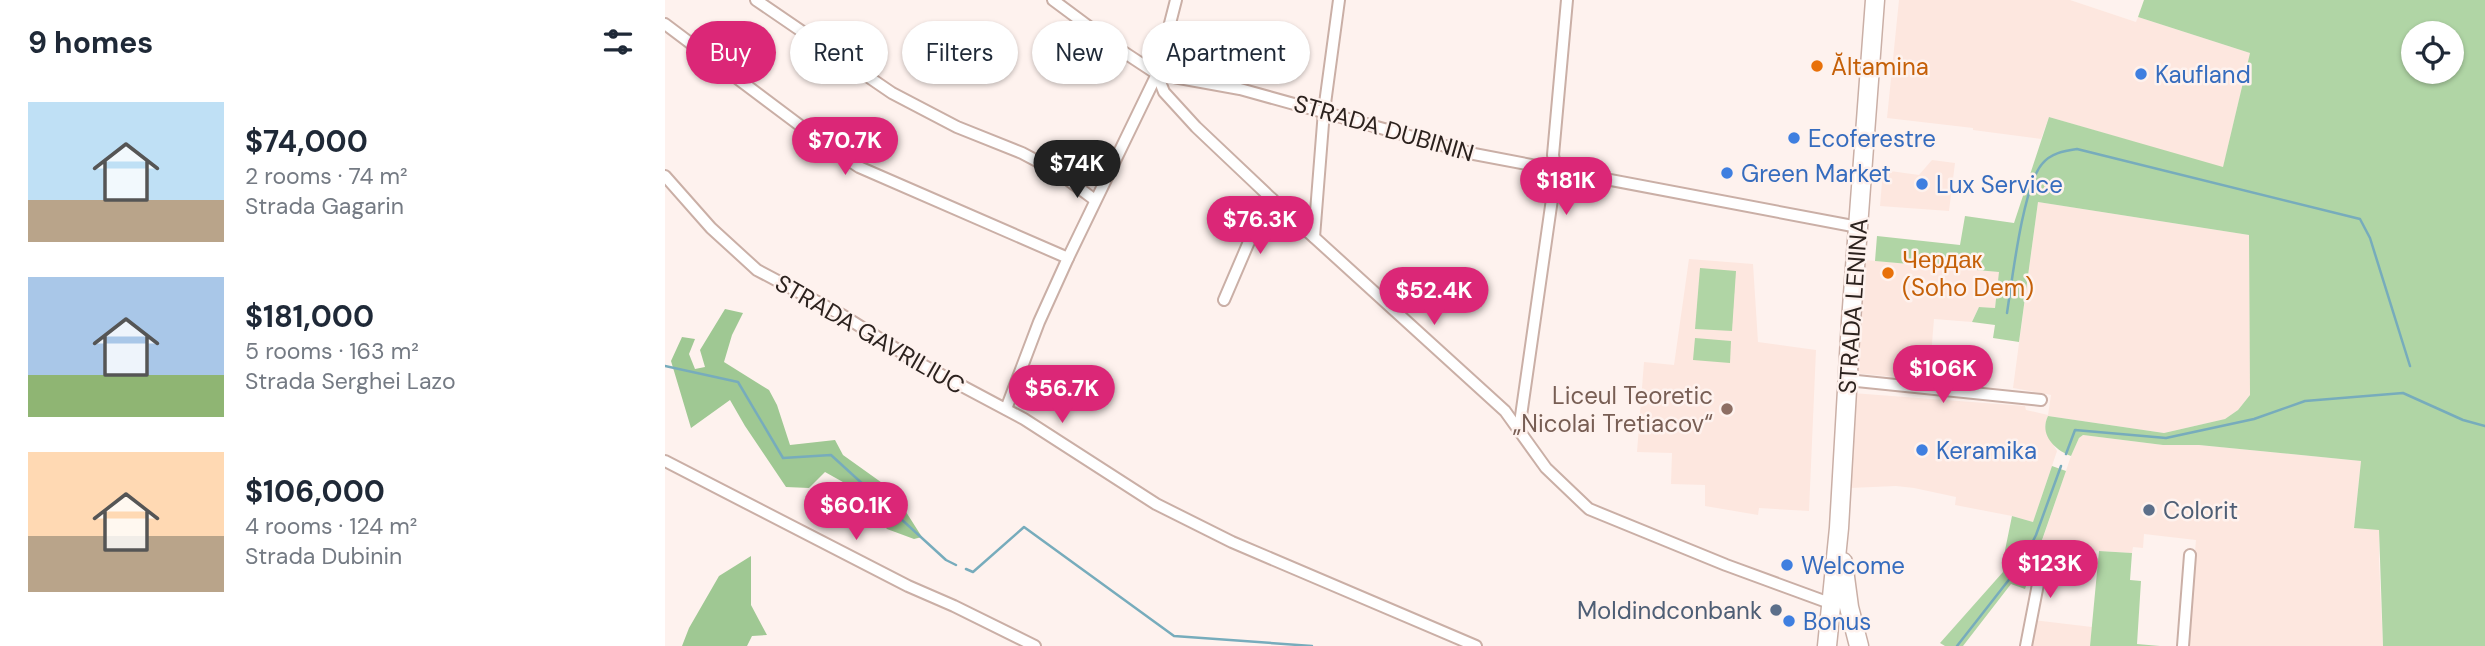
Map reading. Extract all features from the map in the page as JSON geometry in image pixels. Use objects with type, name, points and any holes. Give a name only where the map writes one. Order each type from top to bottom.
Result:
[{"type":"main road","name":"STRADA LENINA","points":[[1827,646],[1840,606],[1839,528],[1847,380],[1875,0]]},
{"type":"main road","points":[[1840,606],[1859,646]]},
{"type":"street","points":[[756,0],[892,93],[957,127],[1022,153],[1056,172],[1095,200]]},
{"type":"street","points":[[1053,0],[1142,64]]},
{"type":"street","points":[[1171,21],[1176,0]]},
{"type":"street","points":[[1314,237],[1324,111],[1339,0]]},
{"type":"street","points":[[1519,430],[1556,171],[1553,155],[1567,0]]},
{"type":"street","points":[[665,24],[846,159],[874,174],[1067,258]]},
{"type":"street","points":[[1006,409],[1067,258],[1152,84]]},
{"type":"street","points":[[1161,84],[1171,102],[1272,199],[1488,395],[1519,430],[1546,468],[1589,509],[1840,606]]},
{"type":"street","name":"STRADA DUBININ","points":[[1212,84],[1324,111],[1474,154],[1858,227]]},
{"type":"street","name":"STRADA GAVRILIUC","points":[[665,176],[711,228],[757,270],[842,315],[917,362],[1006,409],[1181,518],[1476,646]]},
{"type":"street","points":[[1224,300],[1248,244],[1272,199]]},
{"type":"street","points":[[1847,380],[2041,400]]},
{"type":"street","points":[[665,461],[908,586],[1034,646]]},
{"type":"street","points":[[2026,646],[2045,548]]},
{"type":"street","points":[[2183,646],[2190,555]]},
{"type":"shaded area","points":[[1899,0],[2070,0],[2136,22],[2138,17],[2250,53],[2223,168],[2049,117],[2041,139],[1887,118]]},
{"type":"shaded area","points":[[1932,160],[1955,163],[1949,211],[1880,206],[1883,170],[1919,175]]},
{"type":"shaded area","points":[[2038,202],[2249,235],[2250,395],[2238,410],[2225,419],[2164,433],[2048,416],[2045,425],[2047,434],[2057,451],[2033,522],[1955,505],[1956,497],[1914,488],[1850,488],[1852,393],[2025,406],[2026,410],[2048,415],[2051,395],[2013,388]]},
{"type":"shaded area","name":"Liceul Teoretic „Nicolai Tretiacov“","points":[[1689,259],[1753,264],[1758,342],[1816,350],[1809,511],[1759,508],[1758,515],[1705,506],[1705,485],[1671,484],[1672,453],[1637,452],[1644,362],[1674,365]]},
{"type":"shaded area","points":[[1865,260],[2000,272],[1995,308],[1979,307],[1972,322],[1934,319],[1929,380],[1853,373]]},
{"type":"shaded area","points":[[2083,435],[2163,445],[2199,445],[2361,461],[2354,527],[2379,529],[2383,646],[2187,646],[2196,540],[2144,534],[2143,548],[2133,547],[2132,553],[2040,547],[2071,456]]},
{"type":"shaded area","points":[[2033,620],[2092,627],[2090,646],[2030,646]]},
{"type":"green space","points":[[2144,0],[2485,0],[2485,646],[2383,646],[2379,530],[2354,528],[2361,461],[2199,445],[2163,445],[2083,435],[2071,456],[2059,450],[2047,435],[2045,429],[2048,416],[2164,433],[2225,419],[2238,410],[2250,395],[2249,235],[2038,202],[2019,342],[1993,338],[1995,325],[1972,322],[1979,307],[1995,308],[1999,272],[1875,261],[1877,236],[1960,245],[1965,216],[2014,223],[2049,117],[2223,167],[2250,53],[2138,17]]},
{"type":"green space","points":[[1700,268],[1736,271],[1732,331],[1695,329]]},
{"type":"green space","points":[[725,309],[743,313],[732,335],[724,362],[769,390],[777,405],[790,445],[835,440],[843,455],[892,490],[922,537],[914,539],[887,529],[850,486],[825,472],[809,488],[786,487],[730,400],[691,428],[671,361],[682,337],[695,339],[689,354],[695,369],[705,367],[700,350]]},
{"type":"green space","points":[[1695,338],[1731,341],[1730,363],[1693,360]]},
{"type":"green space","points":[[2052,466],[2066,471],[2025,589],[2011,584],[1963,646],[1945,646],[1940,643],[2003,572],[2012,516],[2033,522]]},
{"type":"green space","points":[[2099,551],[2132,553],[2130,580],[2141,581],[2137,644],[2160,646],[2090,646]]},
{"type":"green space","points":[[751,556],[751,605],[767,635],[752,636],[747,646],[682,646],[689,628],[719,576]]},
{"type":"waterway","points":[[2007,313],[2019,235],[2035,175],[2049,157],[2077,149],[2360,219],[2370,238],[2410,366]]},
{"type":"waterway","points":[[665,366],[738,382],[783,458],[831,455],[946,560],[956,565]]},
{"type":"waterway","points":[[2066,454],[2075,430],[2166,438],[2254,419],[2305,401],[2403,393],[2463,420],[2485,426]]},
{"type":"waterway","points":[[1957,646],[2022,563],[2036,535],[2061,466]]},
{"type":"waterway","points":[[966,569],[973,572],[1024,527],[1174,636],[1312,646]]},
{"type":"place","name":"Ăltamina","points":[[1817,66]]},
{"type":"place","name":"Kaufland","points":[[2141,74]]},
{"type":"place","name":"Ecoferestre","points":[[1794,138]]},
{"type":"place","name":"Green Market","points":[[1727,173]]},
{"type":"place","name":"Lux Service","points":[[1922,184]]},
{"type":"place","name":"Чердак (Soho Dem)","points":[[1888,273]]},
{"type":"place","name":"Liceul Teoretic „Nicolai Tretiacov“","points":[[1727,409]]},
{"type":"place","name":"Keramika","points":[[1922,450]]},
{"type":"place","name":"Colorit","points":[[2149,510]]},
{"type":"place","name":"Welcome","points":[[1787,565]]},
{"type":"place","name":"Moldindconbank","points":[[1776,610]]},
{"type":"place","name":"Bonus","points":[[1789,621]]}]
